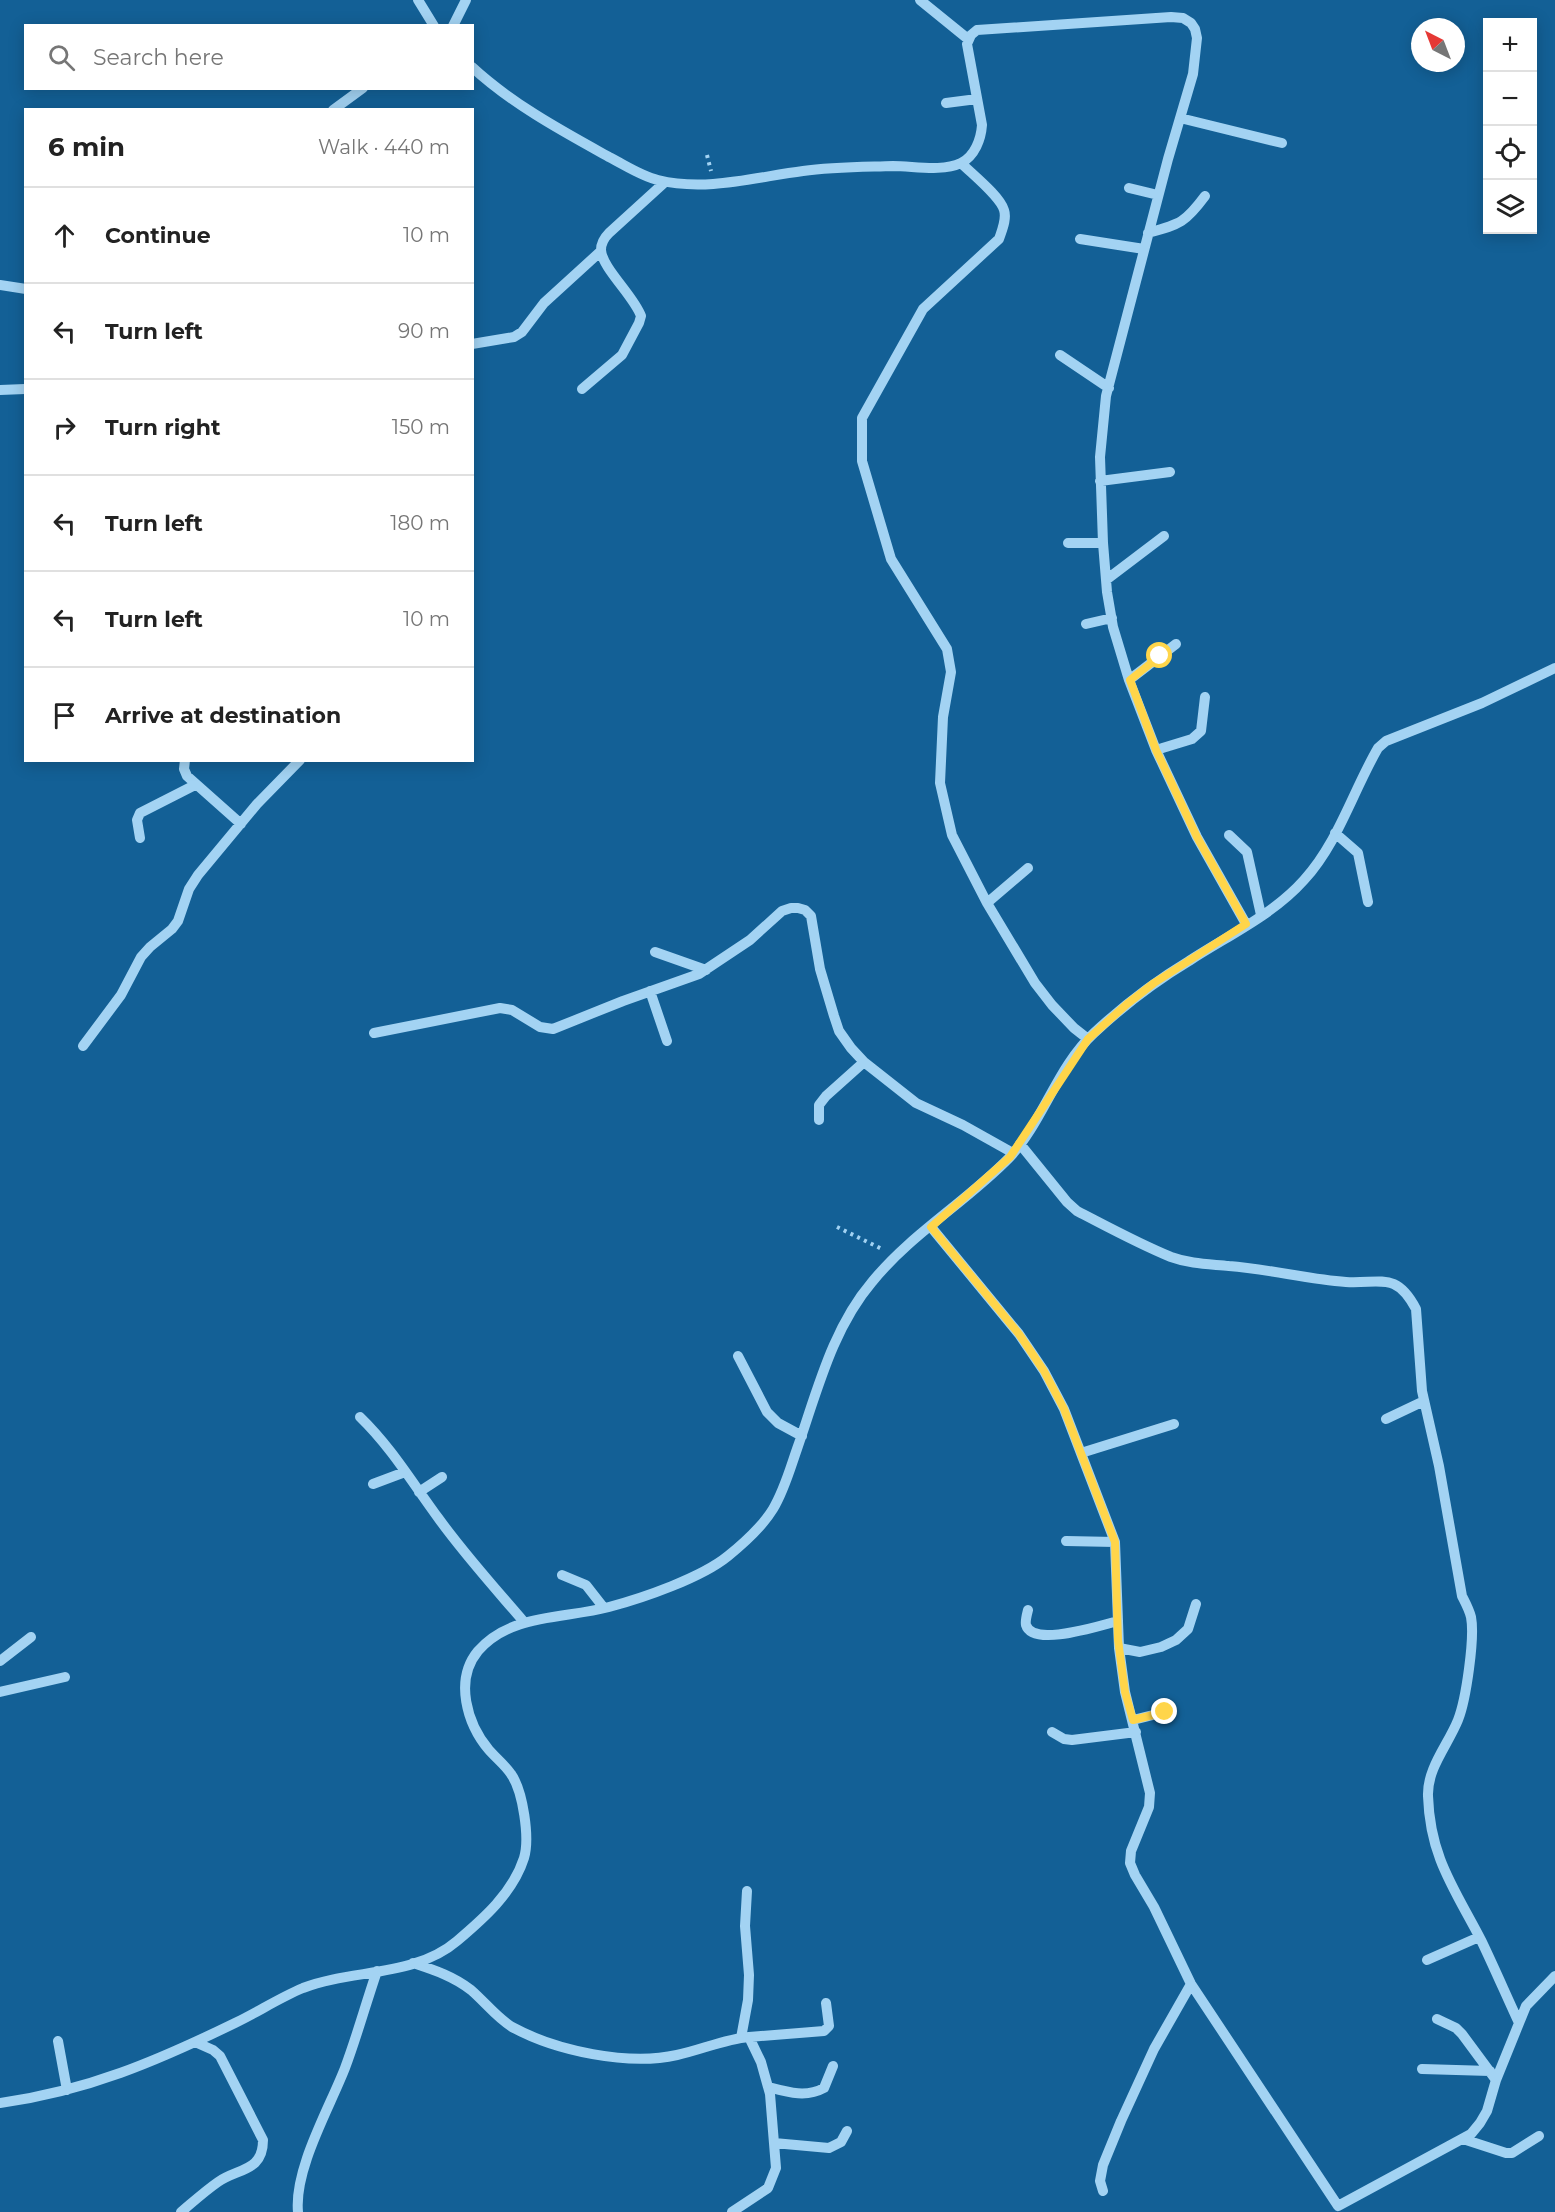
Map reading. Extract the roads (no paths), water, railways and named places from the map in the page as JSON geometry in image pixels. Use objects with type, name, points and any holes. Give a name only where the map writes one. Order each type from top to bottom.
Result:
[{"type":"street","points":[[418,0],[433,24]]},
{"type":"street","points":[[454,24],[466,0]]},
{"type":"street","points":[[920,0],[968,39]]},
{"type":"street","points":[[474,70],[498,90],[643,175],[665,182],[714,185],[806,170],[947,166],[961,163],[969,158],[981,135],[982,125],[967,44],[968,39],[977,30],[1171,17],[1183,18],[1191,22],[1197,38],[1193,74],[1158,195],[1104,409],[1100,481],[1103,543],[1106,580],[1120,654],[1156,750],[1197,837],[1246,924]]},
{"type":"street","points":[[336,108],[360,90]]},
{"type":"street","points":[[946,102],[977,99]]},
{"type":"street","points":[[1180,118],[1282,143]]},
{"type":"street","points":[[961,163],[999,201],[1005,211],[1004,227],[999,239],[923,309],[862,418],[862,461],[891,559],[947,649],[951,672],[943,717],[940,783],[952,835],[987,903],[1046,997],[1074,1028],[1088,1039]]},
{"type":"street","points":[[582,389],[622,355],[641,315],[606,262],[601,251],[603,241],[609,232],[665,182]]},
{"type":"street","points":[[1129,188],[1158,195]]},
{"type":"street","points":[[1148,233],[1182,223],[1190,217],[1205,196]]},
{"type":"street","points":[[1080,239],[1144,249]]},
{"type":"street","points":[[474,344],[514,337],[522,332],[544,303],[601,251]]},
{"type":"street","points":[[0,285],[24,289]]},
{"type":"street","points":[[1060,355],[1109,388]]},
{"type":"street","points":[[0,390],[24,389]]},
{"type":"street","points":[[1100,481],[1170,472]]},
{"type":"street","points":[[1106,580],[1164,536]]},
{"type":"street","points":[[1068,543],[1103,543]]},
{"type":"street","points":[[1086,624],[1112,618]]},
{"type":"street","points":[[1130,680],[1176,644]]},
{"type":"street","points":[[0,2103],[50,2095],[103,2080],[195,2042],[306,1987],[435,1956],[449,1948],[486,1916],[508,1890],[524,1858],[526,1840],[521,1802],[515,1779],[479,1735],[471,1721],[464,1684],[467,1669],[475,1654],[506,1629],[524,1622],[604,1608],[680,1583],[723,1560],[770,1515],[782,1493],[831,1352],[849,1315],[874,1278],[1016,1148],[1088,1039],[1154,983],[1261,915],[1289,895],[1304,880],[1335,833],[1372,757],[1386,741],[1482,703],[1555,668]]},
{"type":"street","points":[[1156,750],[1196,736],[1201,731],[1205,697]]},
{"type":"street","points":[[185,762],[184,769],[195,785],[241,824]]},
{"type":"street","points":[[83,1046],[121,994],[141,957],[178,921],[189,889],[198,875],[298,762]]},
{"type":"street","points":[[140,838],[137,820],[140,813],[195,785]]},
{"type":"street","points":[[1335,833],[1358,853],[1368,902]]},
{"type":"street","points":[[1229,835],[1247,852],[1261,915]]},
{"type":"street","points":[[987,903],[1028,868]]},
{"type":"street","points":[[374,1033],[500,1008],[512,1010],[540,1027],[553,1029],[699,974],[750,940],[782,911],[791,908],[805,910],[811,916],[820,969],[839,1031],[851,1048],[864,1062],[916,1102],[1016,1148],[1077,1211],[1172,1257],[1204,1265],[1229,1266],[1349,1282],[1374,1280],[1389,1282],[1401,1287],[1416,1309],[1424,1401],[1460,1586],[1472,1630],[1458,1720],[1440,1752],[1428,1793],[1430,1821],[1436,1851],[1445,1874],[1479,1937],[1519,2023]]},
{"type":"street","points":[[655,951],[706,970]]},
{"type":"street","points":[[650,991],[667,1041]]},
{"type":"street","points":[[819,1120],[819,1105],[864,1062]]},
{"type":"street","points":[[931,1227],[991,1298],[1044,1371],[1064,1409],[1115,1542],[1119,1648],[1125,1692],[1150,1793],[1149,1807],[1131,1851],[1130,1863],[1191,1984],[1340,2209],[1355,2195],[1471,2134],[1480,2123],[1493,2075],[1526,2006],[1555,1976]]},
{"type":"street","points":[[738,1356],[767,1412],[777,1423],[802,1436]]},
{"type":"street","points":[[1386,1419],[1424,1401]]},
{"type":"street","points":[[360,1417],[378,1435],[454,1540],[524,1622]]},
{"type":"street","points":[[1081,1453],[1174,1424]]},
{"type":"street","points":[[372,1484],[405,1472]]},
{"type":"street","points":[[419,1492],[442,1477]]},
{"type":"street","points":[[1066,1541],[1115,1542]]},
{"type":"street","points":[[562,1575],[586,1585],[604,1608]]},
{"type":"street","points":[[1119,1648],[1140,1652],[1161,1647],[1176,1640],[1188,1629],[1196,1604]]},
{"type":"street","points":[[1028,1610],[1026,1624],[1032,1632],[1039,1635],[1078,1631],[1118,1621]]},
{"type":"street","points":[[0,1661],[31,1637]]},
{"type":"street","points":[[0,1692],[65,1677]]},
{"type":"street","points":[[1133,1720],[1165,1712]]},
{"type":"street","points":[[1052,1732],[1064,1739],[1072,1740],[1136,1732]]},
{"type":"street","points":[[732,2212],[768,2188],[776,2168],[768,2086],[761,2062],[745,2038],[749,1992],[745,1926],[747,1891]]},
{"type":"street","points":[[1427,1960],[1479,1937]]},
{"type":"street","points":[[412,1963],[444,1973],[461,1983],[496,2016],[525,2034],[579,2051],[608,2056],[645,2058],[675,2056],[745,2038],[824,2031],[829,2026],[826,2003]]},
{"type":"street","points":[[298,2212],[297,2200],[302,2171],[346,2066],[377,1971]]},
{"type":"street","points":[[1103,2191],[1100,2181],[1103,2165],[1121,2121],[1154,2049],[1191,1984]]},
{"type":"street","points":[[1437,2019],[1462,2034],[1493,2075]]},
{"type":"street","points":[[58,2041],[67,2090]]},
{"type":"street","points":[[181,2212],[221,2180],[242,2172],[256,2162],[263,2151],[263,2140],[225,2065],[213,2050],[195,2042]]},
{"type":"street","points":[[768,2086],[795,2094],[816,2092],[824,2088],[833,2066]]},
{"type":"street","points":[[1422,2069],[1493,2075]]},
{"type":"street","points":[[774,2143],[829,2148],[841,2142],[847,2131]]},
{"type":"street","points":[[1463,2139],[1512,2153],[1539,2136]]}]
